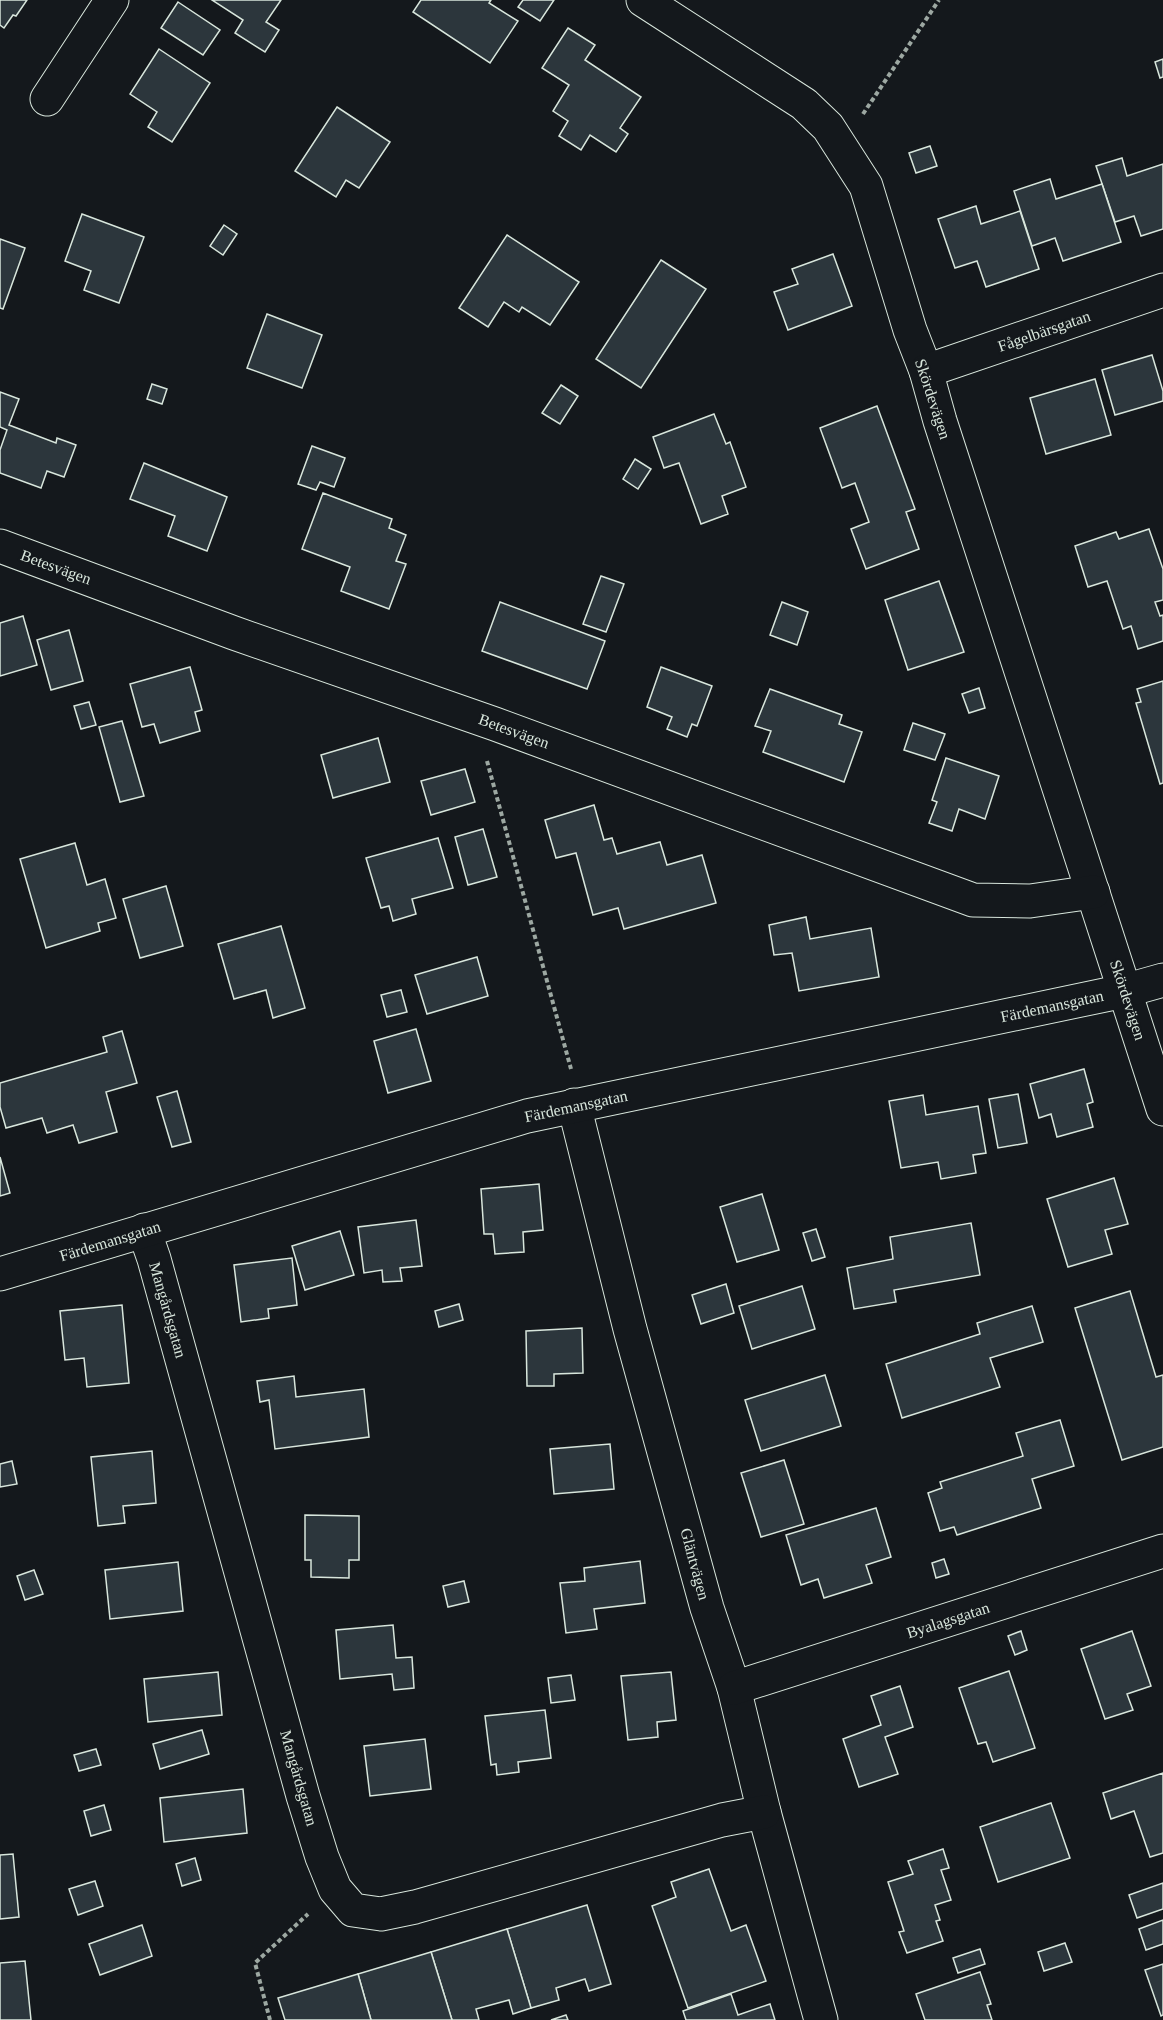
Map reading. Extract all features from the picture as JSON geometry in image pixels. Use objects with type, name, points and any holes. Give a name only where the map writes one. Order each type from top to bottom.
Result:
[{"type":"street","points":[[47,99],[112,0]]},
{"type":"street","name":"Skördevägen","points":[[643,0],[804,104],[828,127],[866,186],[910,330],[926,371],[947,443],[1163,1109]]},
{"type":"street","name":"Fågelbärsgatan","points":[[926,371],[1163,290]]},
{"type":"street","name":"Betesvägen","points":[[0,546],[234,633],[495,724],[973,900],[1030,901],[1094,892]]},
{"type":"street","name":"Färdemansgatan","points":[[0,1274],[526,1116],[1124,991],[1163,980]]},
{"type":"street","name":"Gläntvägen","points":[[574,1105],[630,1329],[700,1586],[734,1688],[764,1812],[821,2020]]},
{"type":"street","name":"Mangårdsgatan","points":[[144,1230],[303,1796],[322,1857],[335,1889],[353,1910],[381,1914],[415,1908],[722,1820],[764,1812]]},
{"type":"street","name":"Byalagsgatan","points":[[734,1688],[1163,1551]]},
{"type":"path","points":[[841,148],[939,0]]},
{"type":"path","points":[[495,724],[485,754],[572,1075],[574,1105]]},
{"type":"path","points":[[270,2020],[255,1963],[335,1889]]},
{"type":"building","points":[[0,0],[27,0],[4,28],[0,25]]},
{"type":"building","points":[[212,0],[281,0],[266,22],[279,30],[265,52],[235,33],[243,20]]},
{"type":"building","points":[[421,0],[491,0],[489,3],[518,21],[490,63],[413,12]]},
{"type":"building","points":[[523,0],[554,0],[540,21],[518,7]]},
{"type":"building","points":[[178,2],[220,30],[203,55],[161,28]]},
{"type":"building","points":[[568,28],[595,45],[585,60],[641,97],[620,128],[628,134],[616,152],[590,135],[581,150],[559,136],[568,121],[553,111],[569,85],[542,68]]},
{"type":"building","points":[[159,49],[210,83],[172,142],[148,127],[157,112],[130,94]]},
{"type":"building","points":[[1163,59],[1163,77],[1160,78],[1155,62]]},
{"type":"building","points":[[337,107],[390,142],[359,188],[346,180],[336,197],[295,171]]},
{"type":"building","points":[[930,146],[937,166],[916,173],[909,153]]},
{"type":"building","points":[[1122,158],[1127,176],[1163,164],[1163,229],[1141,236],[1134,216],[1115,222],[1096,166]]},
{"type":"building","points":[[1050,179],[1056,199],[1102,184],[1121,242],[1063,261],[1055,238],[1032,246],[1014,191]]},
{"type":"building","points":[[976,206],[981,224],[1020,211],[1039,269],[986,287],[977,261],[955,268],[938,219]]},
{"type":"building","points":[[82,214],[144,237],[119,303],[84,290],[91,271],[65,261]]},
{"type":"building","points":[[224,225],[237,234],[223,255],[210,246]]},
{"type":"building","points":[[507,235],[579,282],[550,325],[522,307],[519,312],[504,302],[488,327],[459,308]]},
{"type":"building","points":[[0,239],[25,248],[3,309],[0,308]]},
{"type":"building","points":[[833,254],[852,306],[788,330],[774,292],[798,284],[792,269]]},
{"type":"building","points":[[661,260],[706,289],[641,388],[596,359]]},
{"type":"building","points":[[267,314],[322,335],[302,388],[247,368]]},
{"type":"building","points":[[1152,355],[1163,391],[1163,401],[1115,415],[1102,370]]},
{"type":"building","points":[[1095,379],[1111,435],[1046,454],[1030,398]]},
{"type":"building","points":[[152,384],[167,389],[162,404],[147,399]]},
{"type":"building","points":[[561,385],[578,396],[560,424],[542,413]]},
{"type":"building","points":[[0,392],[19,399],[9,425],[56,443],[57,438],[76,445],[64,477],[47,471],[41,488],[0,473],[0,450],[7,430],[0,427]]},
{"type":"building","points":[[877,406],[915,509],[906,512],[919,549],[866,569],[851,529],[869,522],[855,483],[842,488],[820,428]]},
{"type":"building","points":[[714,414],[726,444],[730,442],[746,487],[722,496],[728,514],[701,524],[679,463],[664,468],[653,437]]},
{"type":"building","points":[[312,446],[345,458],[334,487],[320,482],[316,490],[298,484]]},
{"type":"building","points":[[635,459],[651,469],[638,489],[623,479]]},
{"type":"building","points":[[144,463],[227,497],[207,551],[168,536],[175,516],[130,499]]},
{"type":"building","points":[[323,493],[392,519],[389,528],[406,535],[396,561],[406,564],[389,609],[341,591],[350,567],[302,549]]},
{"type":"building","points":[[1149,529],[1163,569],[1163,600],[1155,602],[1160,616],[1163,615],[1163,641],[1138,649],[1131,626],[1123,629],[1107,581],[1088,587],[1075,546],[1116,532],[1119,539]]},
{"type":"building","points":[[601,576],[624,584],[606,632],[583,624]]},
{"type":"building","points":[[939,581],[964,652],[908,670],[885,600]]},
{"type":"building","points":[[500,602],[605,641],[587,689],[482,651]]},
{"type":"building","points":[[782,602],[808,612],[797,645],[770,635]]},
{"type":"building","points":[[23,616],[37,665],[0,676],[0,623]]},
{"type":"building","points":[[69,630],[83,681],[51,690],[37,640]]},
{"type":"building","points":[[190,667],[202,710],[195,712],[200,731],[160,743],[154,724],[142,727],[130,684]]},
{"type":"building","points":[[661,667],[712,686],[697,726],[692,724],[687,737],[667,729],[672,717],[647,707]]},
{"type":"building","points":[[1163,681],[1163,783],[1160,784],[1136,703],[1141,702],[1137,689]]},
{"type":"building","points":[[979,688],[985,708],[969,713],[962,694]]},
{"type":"building","points":[[770,689],[842,715],[839,724],[862,732],[844,782],[763,752],[771,731],[755,726]]},
{"type":"building","points":[[89,702],[96,725],[81,729],[74,706]]},
{"type":"building","points":[[122,721],[144,796],[120,802],[99,727]]},
{"type":"building","points":[[913,723],[945,734],[935,760],[904,750]]},
{"type":"building","points":[[378,738],[390,782],[333,798],[321,755]]},
{"type":"building","points":[[946,758],[999,776],[985,819],[959,809],[952,831],[929,823],[937,802],[932,800]]},
{"type":"building","points":[[465,769],[475,802],[431,815],[421,781]]},
{"type":"building","points":[[594,805],[604,840],[612,838],[617,854],[660,842],[667,865],[702,855],[716,903],[624,929],[618,908],[593,915],[576,853],[556,858],[545,820]]},
{"type":"building","points":[[483,829],[497,877],[468,885],[455,837]]},
{"type":"building","points":[[438,838],[453,888],[412,899],[416,914],[393,921],[389,906],[381,908],[366,858]]},
{"type":"building","points":[[75,843],[87,885],[105,879],[116,918],[98,923],[100,931],[46,948],[20,859]]},
{"type":"building","points":[[166,886],[183,946],[140,958],[123,899]]},
{"type":"building","points":[[806,917],[810,939],[871,928],[879,977],[799,991],[792,953],[774,955],[769,925]]},
{"type":"building","points":[[281,926],[305,1008],[273,1018],[266,990],[234,999],[218,944]]},
{"type":"building","points":[[477,957],[488,996],[427,1014],[415,975]]},
{"type":"building","points":[[401,990],[407,1012],[387,1017],[381,995]]},
{"type":"building","points":[[416,1029],[431,1081],[388,1093],[374,1041]]},
{"type":"building","points":[[122,1031],[137,1083],[106,1092],[117,1132],[79,1143],[73,1125],[47,1133],[42,1118],[6,1128],[0,1107],[0,1083],[107,1052],[103,1037]]},
{"type":"building","points":[[1084,1069],[1093,1102],[1087,1104],[1093,1127],[1057,1137],[1051,1114],[1039,1118],[1030,1084]]},
{"type":"building","points":[[177,1091],[191,1142],[172,1147],[157,1097]]},
{"type":"building","points":[[1018,1094],[1027,1143],[998,1148],[989,1099]]},
{"type":"building","points":[[923,1095],[926,1115],[978,1106],[986,1153],[973,1155],[976,1173],[941,1179],[938,1162],[901,1168],[889,1101]]},
{"type":"building","points":[[0,1157],[10,1193],[0,1196]]},
{"type":"building","points":[[1114,1178],[1128,1224],[1105,1230],[1112,1254],[1068,1267],[1047,1199]]},
{"type":"building","points":[[539,1184],[543,1230],[523,1232],[524,1252],[495,1254],[493,1234],[484,1234],[481,1189]]},
{"type":"building","points":[[762,1194],[779,1250],[737,1262],[720,1207]]},
{"type":"building","points":[[416,1220],[422,1266],[400,1268],[402,1281],[383,1282],[382,1270],[364,1273],[358,1227]]},
{"type":"building","points":[[971,1223],[980,1275],[894,1290],[896,1302],[854,1309],[847,1268],[893,1259],[890,1237]]},
{"type":"building","points":[[816,1229],[825,1257],[812,1261],[803,1233]]},
{"type":"building","points":[[340,1231],[354,1275],[305,1290],[292,1246]]},
{"type":"building","points":[[292,1258],[297,1305],[268,1309],[269,1318],[241,1322],[234,1265]]},
{"type":"building","points":[[726,1284],[734,1313],[701,1324],[692,1295]]},
{"type":"building","points":[[802,1286],[815,1329],[752,1349],[739,1306]]},
{"type":"building","points":[[1130,1291],[1156,1377],[1163,1375],[1163,1447],[1122,1460],[1075,1308]]},
{"type":"building","points":[[459,1304],[463,1320],[439,1327],[435,1311]]},
{"type":"building","points":[[122,1305],[129,1383],[87,1387],[84,1358],[65,1360],[60,1311]]},
{"type":"building","points":[[1032,1306],[1043,1342],[990,1358],[1000,1387],[902,1418],[886,1364],[980,1334],[977,1323]]},
{"type":"building","points":[[582,1328],[583,1373],[554,1374],[554,1386],[527,1386],[526,1331]]},
{"type":"building","points":[[825,1375],[841,1426],[761,1451],[745,1400]]},
{"type":"building","points":[[294,1376],[296,1397],[364,1389],[369,1437],[275,1449],[269,1400],[260,1402],[257,1381]]},
{"type":"building","points":[[1060,1420],[1074,1466],[1032,1479],[1041,1508],[957,1535],[954,1527],[940,1531],[928,1493],[942,1488],[940,1482],[1023,1456],[1016,1433]]},
{"type":"building","points":[[610,1444],[614,1489],[554,1494],[550,1449]]},
{"type":"building","points":[[152,1451],[156,1503],[123,1506],[125,1523],[98,1526],[91,1457]]},
{"type":"building","points":[[784,1460],[804,1524],[761,1537],[741,1473]]},
{"type":"building","points":[[12,1461],[17,1484],[0,1487],[0,1464]]},
{"type":"building","points":[[876,1508],[891,1557],[866,1565],[872,1583],[824,1598],[818,1579],[801,1585],[786,1535]]},
{"type":"building","points":[[305,1515],[359,1516],[359,1560],[349,1560],[349,1578],[311,1577],[311,1560],[305,1560]]},
{"type":"building","points":[[944,1559],[949,1574],[936,1578],[932,1563]]},
{"type":"building","points":[[640,1561],[645,1603],[594,1609],[597,1629],[566,1633],[560,1583],[585,1581],[584,1568]]},
{"type":"building","points":[[178,1562],[183,1611],[110,1619],[105,1570]]},
{"type":"building","points":[[34,1570],[43,1594],[25,1600],[17,1576]]},
{"type":"building","points":[[464,1581],[469,1602],[448,1607],[443,1586]]},
{"type":"building","points":[[393,1625],[396,1658],[412,1657],[414,1688],[394,1690],[392,1674],[340,1679],[336,1630]]},
{"type":"building","points":[[1021,1631],[1027,1650],[1015,1655],[1008,1636]]},
{"type":"building","points":[[1132,1631],[1151,1686],[1127,1694],[1133,1710],[1105,1719],[1081,1649]]},
{"type":"building","points":[[1009,1671],[1035,1748],[993,1762],[986,1742],[978,1744],[959,1688]]},
{"type":"building","points":[[218,1672],[222,1715],[148,1722],[144,1679]]},
{"type":"building","points":[[671,1672],[676,1720],[657,1722],[658,1737],[628,1740],[621,1676]]},
{"type":"building","points":[[571,1675],[575,1700],[551,1703],[548,1678]]},
{"type":"building","points":[[900,1686],[913,1727],[885,1737],[898,1774],[859,1787],[843,1739],[881,1725],[871,1696]]},
{"type":"building","points":[[545,1710],[551,1758],[518,1762],[519,1772],[497,1775],[496,1764],[491,1765],[485,1716]]},
{"type":"building","points":[[202,1730],[209,1754],[160,1769],[153,1744]]},
{"type":"building","points":[[425,1739],[431,1789],[370,1796],[364,1746]]},
{"type":"building","points":[[96,1749],[101,1765],[79,1771],[74,1755]]},
{"type":"building","points":[[1163,1773],[1163,1853],[1150,1857],[1134,1811],[1111,1819],[1103,1793]]},
{"type":"building","points":[[243,1789],[247,1833],[164,1842],[160,1798]]},
{"type":"building","points":[[1051,1803],[1070,1858],[998,1882],[980,1827]]},
{"type":"building","points":[[104,1805],[111,1830],[91,1836],[84,1811]]},
{"type":"building","points":[[943,1849],[949,1868],[941,1870],[951,1900],[935,1905],[940,1920],[936,1921],[943,1941],[907,1953],[899,1932],[904,1931],[888,1882],[913,1874],[908,1861]]},
{"type":"building","points":[[13,1854],[19,1917],[0,1919],[0,1855]]},
{"type":"building","points":[[195,1858],[201,1880],[182,1886],[176,1864]]},
{"type":"building","points":[[709,1869],[731,1931],[746,1925],[766,1981],[688,2008],[652,1906],[676,1897],[671,1882]]},
{"type":"building","points":[[95,1881],[103,1906],[78,1915],[69,1889]]},
{"type":"building","points":[[1163,1883],[1163,1909],[1137,1918],[1129,1895]]},
{"type":"building","points":[[587,1905],[611,1984],[589,1991],[585,1979],[556,1988],[559,2000],[531,2008],[507,1929]]},
{"type":"building","points":[[1163,1920],[1163,1944],[1146,1950],[1139,1929]]},
{"type":"building","points":[[142,1925],[152,1956],[100,1975],[89,1944]]},
{"type":"building","points":[[507,1929],[531,2008],[513,2014],[509,2000],[476,2009],[479,2020],[452,2020],[431,1952]]},
{"type":"building","points":[[1065,1943],[1072,1962],[1044,1971],[1038,1952]]},
{"type":"building","points":[[980,1949],[985,1964],[958,1973],[953,1958]]},
{"type":"building","points":[[431,1952],[452,2020],[371,2020],[358,1974]]},
{"type":"building","points":[[25,1961],[31,2020],[0,2020],[0,1963]]},
{"type":"building","points":[[1163,1964],[1163,2015],[1161,2016],[1145,1970]]},
{"type":"building","points":[[980,1972],[991,2004],[987,2005],[992,2020],[925,2020],[916,1994]]},
{"type":"building","points":[[358,1974],[371,2020],[285,2020],[278,1998]]},
{"type":"building","points":[[731,1994],[738,2015],[770,2004],[775,2020],[686,2020],[683,2011]]},
{"type":"building","points":[[566,2015],[568,2020],[551,2020]]}]
